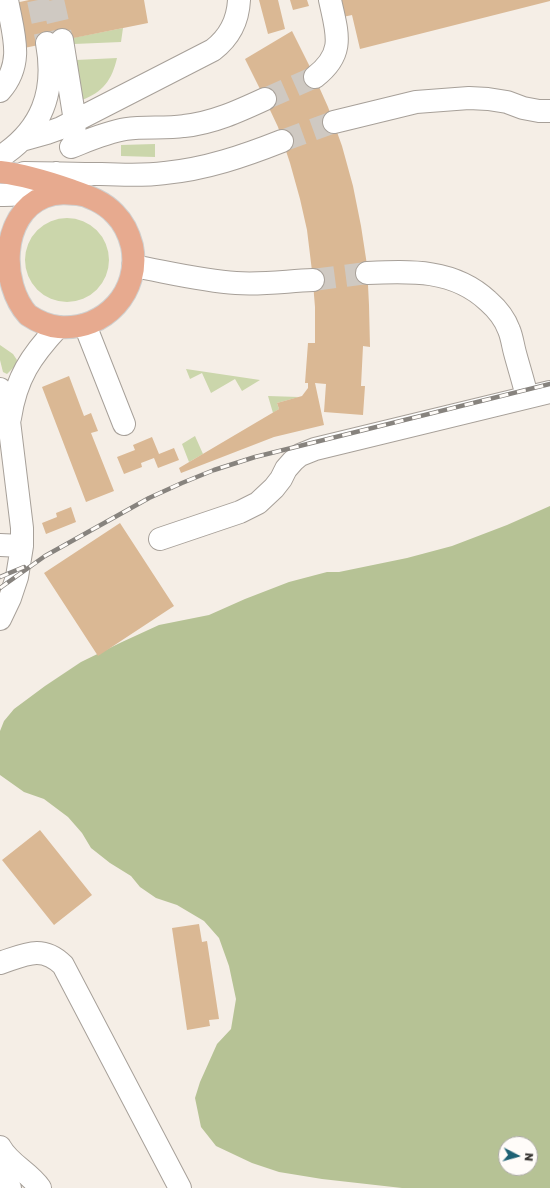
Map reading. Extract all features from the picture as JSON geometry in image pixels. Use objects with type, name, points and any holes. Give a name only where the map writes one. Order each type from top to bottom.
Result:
[{"type":"main road","points":[[0,172],[51,178],[83,195],[95,199],[107,206],[117,215],[125,226],[130,239],[133,252],[131,279],[126,292],[118,303],[109,312],[97,320],[85,325],[58,327],[45,324],[32,318],[21,310],[12,299],[6,288],[1,274],[0,261],[1,248],[5,234],[20,212],[43,197],[69,193],[83,195]]},
{"type":"lane","points":[[0,91],[11,75],[15,63],[16,50],[7,0]]},
{"type":"lane","points":[[22,140],[47,133],[75,121],[213,50],[221,44],[233,28],[238,9],[238,0]]},
{"type":"lane","points":[[315,77],[331,62],[335,52],[337,31],[330,0]]},
{"type":"lane","points":[[0,157],[22,140],[32,128],[40,114],[45,101],[48,86],[50,72],[49,58],[54,42],[75,121],[71,147],[66,160],[51,178],[38,188],[13,196],[0,195]]},
{"type":"lane","points":[[334,122],[416,102],[469,98],[507,102],[533,110],[550,111]]},
{"type":"lane","points":[[71,147],[106,134],[126,129],[169,128],[201,123],[223,117],[265,99]]},
{"type":"lane","points":[[51,178],[141,175],[178,172],[217,164],[244,156],[282,141]]},
{"type":"lane","points":[[133,266],[237,284],[313,280]]},
{"type":"lane","points":[[367,274],[391,272],[444,276],[457,280],[482,295],[493,305],[509,329],[527,397]]},
{"type":"lane","points":[[85,325],[124,424]]},
{"type":"lane","points":[[9,422],[13,399],[21,378],[34,354],[58,327]]},
{"type":"lane","points":[[0,389],[9,422],[22,528],[22,546],[16,581],[0,619]]},
{"type":"lane","points":[[160,539],[240,512],[258,503],[274,488],[293,461],[300,455],[307,452],[550,392]]},
{"type":"lane","points":[[0,546],[22,546]]},
{"type":"lane","points":[[0,963],[32,952],[39,952],[52,956],[63,965],[180,1188]]},
{"type":"lane","points":[[0,1147],[9,1158],[40,1188]]},
{"type":"lane","points":[[0,1170],[10,1188]]},
{"type":"green space","points":[[123,28],[121,42],[74,44],[72,38]]},
{"type":"green space","points":[[117,58],[115,66],[106,84],[96,93],[82,100],[76,60]]},
{"type":"green space","points":[[155,144],[155,157],[121,156],[121,145]]},
{"type":"green space","points":[[67,218],[83,221],[97,230],[106,244],[109,260],[106,276],[97,290],[83,299],[67,302],[51,299],[37,290],[28,276],[25,260],[28,244],[37,230],[51,221]]},
{"type":"green space","points":[[0,345],[13,354],[17,360],[16,365],[7,374],[3,372],[0,360]]},
{"type":"green space","points":[[186,369],[260,380],[242,391],[235,379],[211,393],[202,373],[190,379]]},
{"type":"green space","points":[[268,396],[299,397],[277,403],[279,409],[273,413]]},
{"type":"green space","points":[[195,436],[203,454],[189,462],[182,444]]},
{"type":"green space","points":[[550,506],[550,1188],[402,1188],[322,1179],[279,1172],[252,1163],[216,1146],[201,1127],[195,1098],[200,1082],[217,1044],[231,1029],[236,999],[229,966],[219,938],[204,921],[177,905],[156,898],[140,887],[131,876],[110,863],[91,848],[82,833],[68,817],[44,799],[24,792],[0,775],[0,731],[4,721],[14,709],[81,662],[159,625],[209,615],[289,582],[327,572],[339,572],[407,558],[452,546],[507,525]]},
{"type":"building","points":[[29,0],[144,0],[148,23],[24,48],[15,3]]},
{"type":"building","points":[[259,0],[278,0],[285,29],[268,34]]},
{"type":"building","points":[[290,0],[307,0],[309,6],[293,10]]},
{"type":"building","points":[[339,0],[550,1],[360,49],[352,15],[343,17]]},
{"type":"building","points":[[292,31],[328,107],[342,146],[353,186],[361,226],[367,265],[370,347],[363,346],[361,386],[365,386],[363,415],[324,412],[326,384],[315,383],[324,425],[274,437],[181,473],[179,468],[279,409],[277,403],[302,396],[308,388],[308,383],[305,383],[308,343],[315,343],[315,307],[307,230],[290,163],[278,127],[245,59]]},
{"type":"building","points":[[69,376],[84,416],[91,413],[98,431],[91,433],[114,491],[86,502],[42,387]]},
{"type":"building","points":[[152,437],[159,454],[174,448],[179,460],[158,468],[154,458],[141,463],[142,467],[124,474],[117,457],[135,450],[133,445]]},
{"type":"building","points":[[71,507],[76,522],[46,534],[42,523],[57,517],[56,513]]},
{"type":"building","points":[[120,523],[174,606],[98,656],[44,573]]},
{"type":"building","points":[[40,830],[92,895],[54,925],[2,860]]},
{"type":"building","points":[[199,924],[202,942],[207,941],[219,1019],[209,1020],[210,1026],[187,1030],[172,928]]},
{"type":"tunnel","points":[[38,0],[47,43]]},
{"type":"tunnel","points":[[53,0],[62,40]]},
{"type":"tunnel","points":[[265,99],[315,77]]},
{"type":"tunnel","points":[[282,141],[334,122]]},
{"type":"tunnel","points":[[313,280],[367,273]]},
{"type":"railway","points":[[0,588],[45,556],[149,498],[214,470],[255,457],[550,384]]},
{"type":"railway","points":[[0,577],[24,567]]}]
